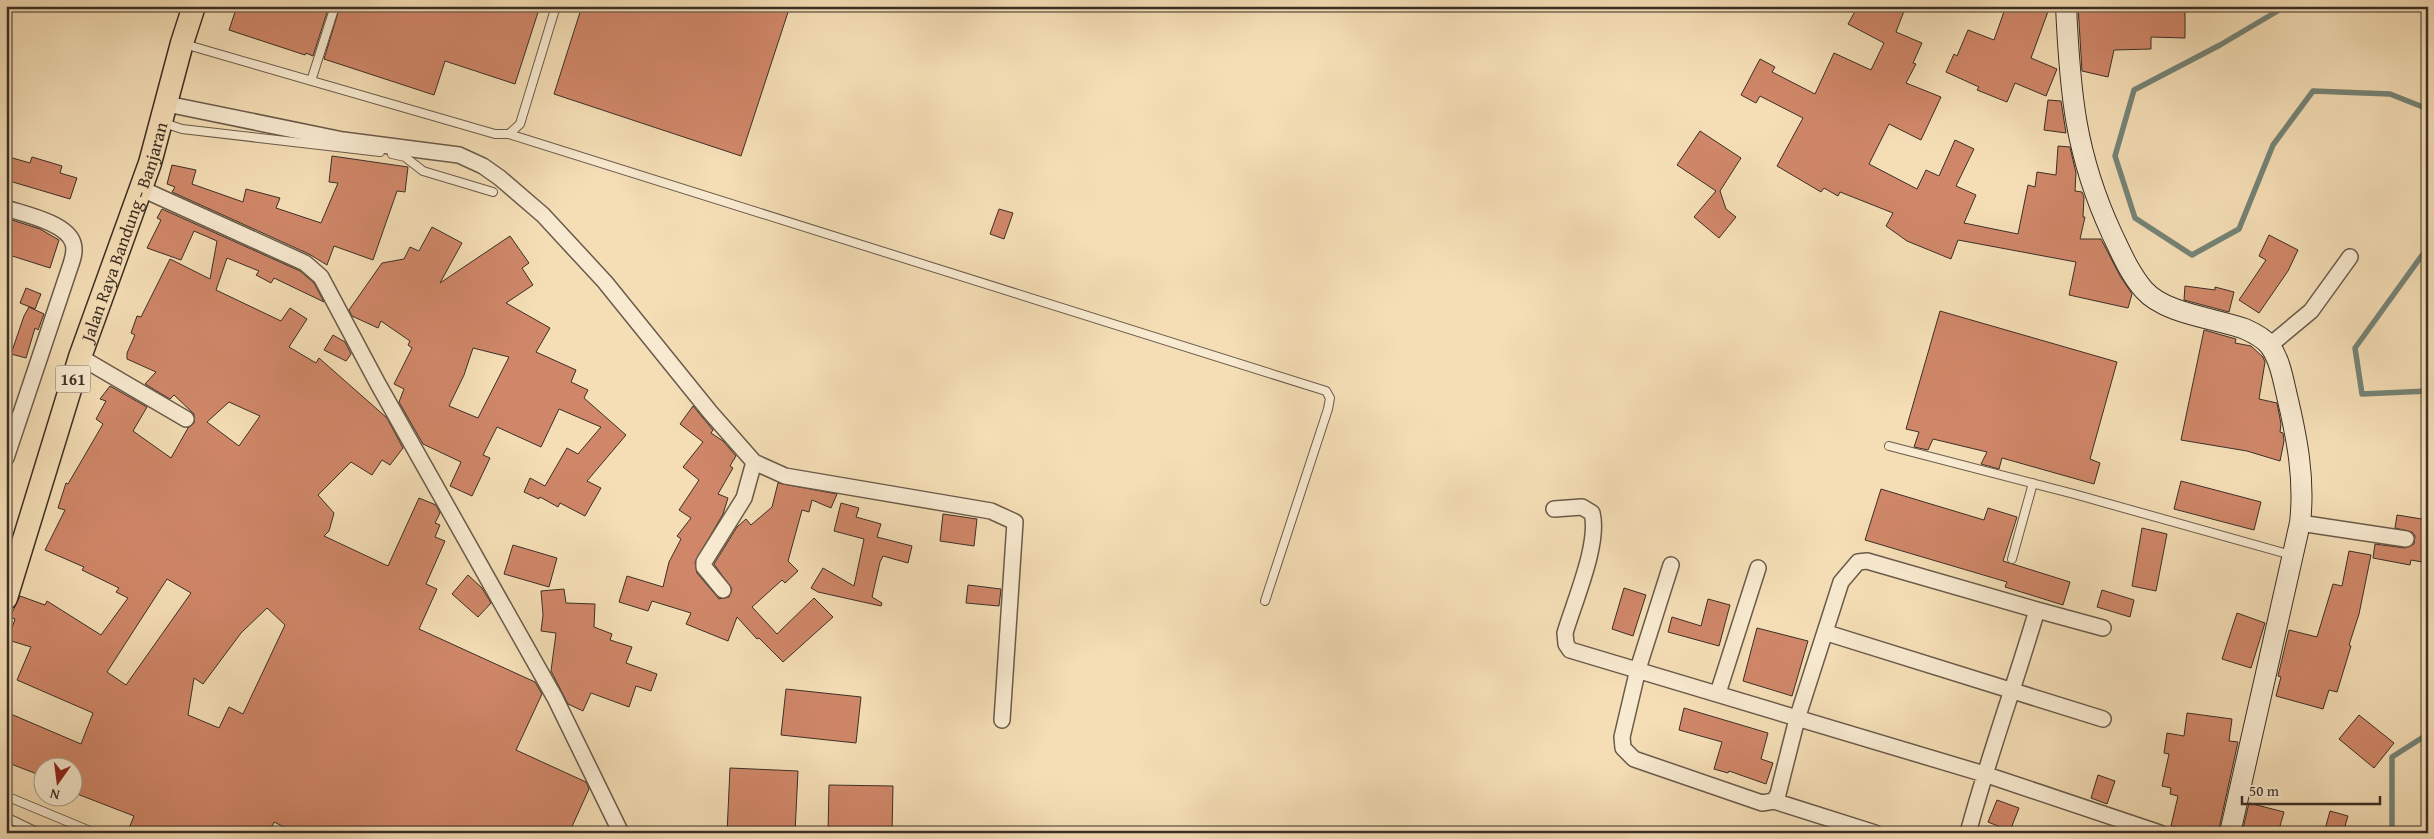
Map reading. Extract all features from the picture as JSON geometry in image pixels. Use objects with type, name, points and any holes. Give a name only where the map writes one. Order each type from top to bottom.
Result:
[{"type":"main road","name":"Jalan Raya Bandung - Banjaran","points":[[6,598],[80,357],[142,189],[194,6]]},
{"type":"street","points":[[2066,6],[2069,73],[2080,145],[2100,208],[2136,280],[2146,292],[2174,308],[2247,330],[2261,337],[2270,346],[2284,382],[2299,454],[2303,498],[2300,523],[2230,833]]},
{"type":"street","points":[[163,118],[459,155],[483,166],[543,215],[605,282],[710,412],[754,462],[785,476],[991,511],[1015,522],[1002,720]]},
{"type":"street","points":[[142,189],[305,263],[321,276],[378,384],[555,698],[612,817],[622,833]]},
{"type":"street","points":[[6,208],[63,230],[72,241],[74,250],[66,279],[9,438],[6,458]]},
{"type":"street","points":[[2270,346],[2311,311],[2350,257]]},
{"type":"street","points":[[80,357],[186,419]]},
{"type":"street","points":[[724,590],[704,567],[704,562],[744,498],[754,462]]},
{"type":"street","points":[[1554,509],[1582,507],[1592,513],[1594,522],[1593,541],[1565,633],[1566,644],[1574,652],[1984,774],[2160,833]]},
{"type":"street","points":[[2300,523],[2406,539]]},
{"type":"street","points":[[1774,801],[1797,719],[1841,582],[1855,564],[1863,561],[2103,628]]},
{"type":"street","points":[[1671,565],[1638,670],[1622,737],[1623,748],[1627,754],[1634,759],[1762,804],[1774,801],[1875,833]]},
{"type":"street","points":[[1718,694],[1758,568]]},
{"type":"street","points":[[1968,833],[1984,774],[2013,692],[2037,610]]},
{"type":"street","points":[[1826,633],[2104,719]]},
{"type":"lane","points":[[311,81],[334,6]]},
{"type":"lane","points":[[509,134],[520,124],[556,6]]},
{"type":"lane","points":[[182,43],[495,134],[509,134],[1326,391],[1330,398],[1328,409],[1265,602]]},
{"type":"lane","points":[[163,118],[182,129],[398,154],[405,156],[423,171],[493,192]]},
{"type":"lane","points":[[1889,446],[2033,483],[2293,555]]},
{"type":"lane","points":[[2012,559],[2033,483]]},
{"type":"lane","points":[[6,796],[95,833]]},
{"type":"lane","points":[[6,817],[38,833]]},
{"type":"building","points":[[237,6],[329,6],[313,56],[229,30]]},
{"type":"building","points":[[340,6],[540,6],[515,84],[445,61],[434,95],[324,59]]},
{"type":"building","points":[[582,6],[790,6],[741,156],[554,94]]},
{"type":"building","points":[[1858,6],[1906,6],[1896,32],[1922,43],[1913,63],[1916,64],[1906,83],[1941,97],[1921,140],[1889,124],[1869,164],[1917,189],[1926,170],[1939,176],[1955,140],[1974,149],[1956,186],[1976,195],[1964,223],[2018,234],[2028,185],[2035,187],[2037,172],[2056,175],[2058,146],[2070,147],[2076,173],[2075,191],[2082,192],[2084,197],[2083,217],[2085,217],[2080,239],[2101,239],[2120,276],[2132,294],[2128,308],[2069,295],[2076,262],[1958,240],[1951,259],[1907,241],[1886,226],[1893,213],[1840,192],[1838,196],[1824,188],[1821,192],[1777,166],[1803,118],[1760,96],[1756,103],[1741,95],[1760,59],[1775,67],[1772,72],[1815,94],[1834,53],[1871,70],[1884,43],[1848,24]]},
{"type":"building","points":[[2006,6],[2050,6],[2031,58],[2057,69],[2046,96],[2015,83],[2007,102],[1977,90],[1979,87],[1946,72],[1954,54],[1957,56],[1968,30],[1994,40]]},
{"type":"building","points":[[2078,6],[2185,6],[2185,38],[2151,37],[2151,49],[2114,50],[2108,77],[2082,71]]},
{"type":"building","points":[[2048,100],[2061,101],[2066,133],[2044,130]]},
{"type":"building","points":[[1700,131],[1741,158],[1720,191],[1726,209],[1736,217],[1719,238],[1694,217],[1716,191],[1677,165]]},
{"type":"building","points":[[332,156],[408,167],[405,192],[397,191],[373,260],[334,246],[327,265],[309,254],[172,192],[175,187],[167,184],[172,165],[196,170],[192,184],[243,202],[246,189],[280,198],[276,208],[321,223],[338,183],[329,182]]},
{"type":"building","points":[[9,157],[30,163],[32,157],[62,166],[60,173],[77,178],[70,199],[6,180]]},
{"type":"building","points":[[162,209],[300,271],[314,283],[324,302],[274,278],[271,283],[256,275],[259,271],[227,258],[216,290],[281,321],[290,308],[307,319],[289,347],[316,363],[319,358],[387,418],[403,448],[390,465],[382,460],[372,475],[351,462],[318,495],[334,513],[329,531],[324,536],[388,566],[419,498],[436,505],[440,513],[435,523],[440,525],[435,537],[445,541],[426,584],[437,589],[419,629],[535,682],[542,694],[516,750],[586,782],[589,789],[569,833],[296,833],[274,822],[269,833],[127,833],[134,816],[82,796],[82,756],[32,756],[32,772],[6,762],[6,712],[81,744],[93,713],[17,680],[31,647],[8,640],[15,619],[10,617],[20,596],[45,605],[47,601],[101,635],[128,598],[116,592],[119,588],[82,570],[84,567],[45,550],[65,510],[58,508],[66,483],[68,484],[103,424],[96,419],[106,401],[100,399],[110,386],[147,407],[133,431],[171,458],[188,428],[194,423],[194,414],[174,395],[170,399],[145,384],[156,372],[127,359],[127,353],[135,335],[131,333],[137,316],[141,317],[170,259],[210,279],[217,241],[194,231],[181,260],[147,248],[161,220],[157,218]],"holes":[[[229,402],[260,416],[239,446],[207,422]],[[167,579],[191,593],[126,685],[107,672]],[[267,608],[285,625],[243,714],[229,707],[219,728],[188,715],[194,678],[203,684],[241,633]]]},
{"type":"building","points":[[999,209],[1013,213],[1004,239],[990,234]]},
{"type":"building","points":[[12,220],[40,229],[59,240],[50,268],[6,254],[6,237]]},
{"type":"building","points":[[432,227],[462,243],[440,283],[510,236],[529,263],[522,268],[533,285],[506,303],[550,328],[536,352],[576,370],[571,382],[588,390],[584,398],[626,435],[587,481],[601,488],[585,516],[560,503],[558,507],[540,497],[539,499],[524,492],[530,478],[545,486],[567,448],[578,454],[601,427],[559,409],[541,447],[497,427],[483,455],[490,458],[472,496],[450,486],[461,462],[423,444],[399,402],[404,389],[394,384],[412,348],[408,345],[410,341],[381,321],[378,328],[352,316],[349,310],[382,263],[404,259],[410,247],[419,251]],"holes":[[[473,348],[509,357],[478,418],[449,406],[464,375]]]},
{"type":"building","points":[[2269,235],[2298,250],[2288,271],[2259,313],[2239,300],[2266,260],[2259,256]]},
{"type":"building","points":[[2185,286],[2215,290],[2215,287],[2234,292],[2229,312],[2184,300]]},
{"type":"building","points":[[26,288],[41,294],[35,309],[20,303]]},
{"type":"building","points":[[29,307],[44,314],[38,330],[35,328],[26,358],[11,354]]},
{"type":"building","points":[[1940,311],[2117,362],[2090,459],[2100,463],[2094,484],[2002,458],[1999,469],[1981,464],[1987,452],[1933,439],[1928,450],[1914,447],[1919,432],[1906,429]]},
{"type":"building","points":[[2204,330],[2236,339],[2235,343],[2251,346],[2263,357],[2265,362],[2259,399],[2277,403],[2281,424],[2280,432],[2283,433],[2284,441],[2280,461],[2247,451],[2181,440]]},
{"type":"building","points":[[333,335],[345,342],[351,354],[346,361],[324,350]]},
{"type":"building","points":[[693,406],[713,430],[711,433],[723,441],[736,456],[730,466],[733,468],[718,494],[728,498],[723,514],[695,562],[697,573],[719,599],[729,597],[732,589],[714,564],[737,527],[746,519],[751,525],[772,507],[778,483],[837,494],[831,508],[812,500],[809,512],[802,510],[788,561],[798,571],[785,583],[782,580],[752,607],[777,634],[814,598],[833,617],[783,662],[759,638],[757,639],[737,617],[728,641],[686,624],[691,613],[652,601],[648,611],[619,602],[627,576],[663,587],[669,562],[681,539],[677,536],[691,518],[679,510],[699,480],[683,467],[703,442],[680,424]]},
{"type":"building","points":[[2181,481],[2261,502],[2254,530],[2174,509]]},
{"type":"building","points":[[1881,489],[1984,520],[1988,508],[2017,517],[2003,561],[2070,582],[2063,605],[2005,587],[2007,582],[1865,540]]},
{"type":"building","points":[[841,503],[859,508],[856,517],[881,524],[877,537],[912,546],[908,563],[883,556],[872,597],[882,603],[881,606],[818,592],[811,588],[823,568],[854,586],[864,539],[834,531]]},
{"type":"building","points":[[943,514],[977,519],[974,546],[940,541]]},
{"type":"building","points":[[2397,515],[2428,520],[2428,563],[2411,560],[2410,565],[2373,558],[2375,544],[2405,548],[2414,544],[2415,536],[2412,532],[2395,528]]},
{"type":"building","points":[[2142,528],[2167,534],[2156,591],[2132,586]]},
{"type":"building","points":[[513,545],[557,558],[549,587],[504,574]]},
{"type":"building","points":[[2349,551],[2371,555],[2359,614],[2337,692],[2329,690],[2323,709],[2276,696],[2281,677],[2278,676],[2289,630],[2317,637],[2333,584],[2342,586]]},
{"type":"building","points":[[468,575],[482,588],[491,603],[478,617],[452,594]]},
{"type":"building","points":[[968,585],[1001,589],[999,606],[966,603]]},
{"type":"building","points":[[1624,588],[1646,595],[1633,636],[1612,629]]},
{"type":"building","points":[[564,589],[566,603],[595,604],[594,627],[612,634],[610,640],[632,647],[626,663],[657,674],[651,691],[636,686],[629,707],[591,693],[583,711],[568,704],[551,671],[556,633],[541,631],[543,615],[541,591]]},
{"type":"building","points":[[2102,590],[2134,600],[2130,617],[2097,607]]},
{"type":"building","points":[[1708,599],[1730,605],[1719,646],[1668,632],[1672,617],[1701,626]]},
{"type":"building","points":[[2237,613],[2265,623],[2251,668],[2222,659]]},
{"type":"building","points":[[1757,628],[1808,641],[1792,696],[1743,681]]},
{"type":"building","points":[[786,689],[861,697],[856,743],[781,735]]},
{"type":"building","points":[[1684,708],[1768,733],[1761,759],[1773,763],[1766,784],[1729,771],[1728,773],[1714,769],[1722,742],[1679,730]]},
{"type":"building","points":[[2187,713],[2232,719],[2229,741],[2238,742],[2218,833],[2204,833],[2171,826],[2178,796],[2170,794],[2171,788],[2162,786],[2169,754],[2164,753],[2167,733],[2184,736]]},
{"type":"building","points":[[2359,715],[2394,743],[2374,768],[2339,739]]},
{"type":"building","points":[[730,768],[798,771],[795,833],[727,833]]},
{"type":"building","points":[[2098,775],[2115,781],[2107,804],[2091,798]]},
{"type":"building","points":[[829,785],[893,786],[892,833],[828,833]]},
{"type":"building","points":[[1997,800],[2019,808],[2010,831],[1988,822]]},
{"type":"building","points":[[2249,803],[2284,812],[2278,833],[2242,833]]},
{"type":"building","points":[[2330,811],[2348,816],[2343,833],[2324,833]]},
{"type":"waterway","points":[[2286,6],[2220,45],[2134,90],[2115,156],[2135,218],[2192,255],[2239,229],[2273,145],[2313,91],[2390,94],[2428,109]]},
{"type":"waterway","points":[[2428,247],[2355,348],[2362,394],[2428,391]]},
{"type":"waterway","points":[[2392,833],[2392,757],[2428,734]]}]
